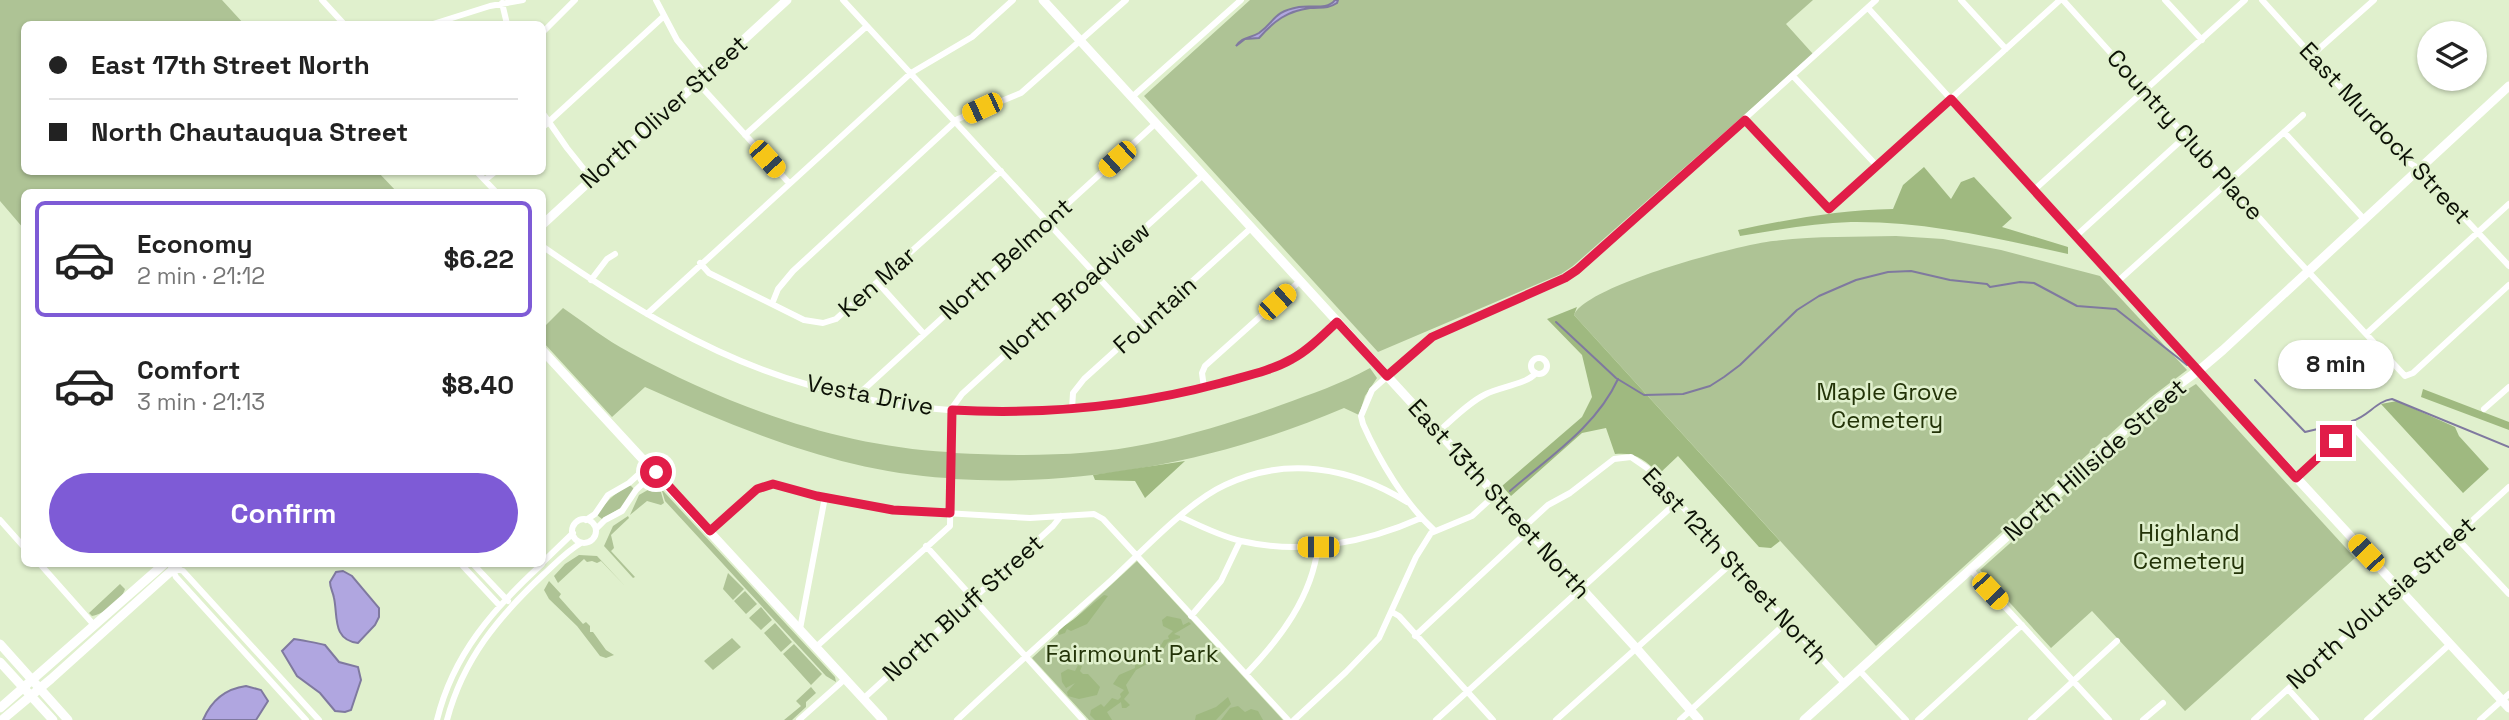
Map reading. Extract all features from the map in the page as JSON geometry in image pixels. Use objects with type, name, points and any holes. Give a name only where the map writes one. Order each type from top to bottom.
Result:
[{"type":"main road","name":"North Oliver Street","points":[[546,221],[787,0]]},
{"type":"main road","name":"East 13th Street North","points":[[1043,0],[1699,720]]},
{"type":"main road","name":"North Hillside Street","points":[[1804,720],[2159,399],[2198,371],[2509,86]]},
{"type":"main road","points":[[546,354],[883,720]]},
{"type":"main road","points":[[2198,371],[2450,644],[2507,701]]},
{"type":"main road","points":[[0,708],[161,567]]},
{"type":"main road","points":[[2,720],[172,567]]},
{"type":"main road","points":[[0,644],[68,720]]},
{"type":"main road","points":[[0,662],[53,720]]},
{"type":"street","points":[[321,0],[341,21]]},
{"type":"street","points":[[442,21],[502,2],[523,0]]},
{"type":"street","points":[[546,29],[575,0]]},
{"type":"street","points":[[656,0],[677,40],[705,74]]},
{"type":"street","points":[[843,0],[1143,326]]},
{"type":"street","points":[[647,314],[911,73],[972,37],[1013,0]]},
{"type":"street","points":[[772,304],[778,289],[793,271],[956,121],[1021,93],[1126,0]]},
{"type":"street","points":[[1132,97],[1241,0]]},
{"type":"street","points":[[1434,531],[1421,518],[1387,470],[1363,424],[1361,416],[1372,390],[1432,337],[1565,278],[1577,270],[1876,0]]},
{"type":"street","points":[[1961,0],[2006,49]]},
{"type":"street","points":[[1745,120],[1829,209],[2062,0]]},
{"type":"street","name":"Country Club Place","points":[[2062,0],[2405,376],[2413,373],[2509,285]]},
{"type":"street","points":[[2165,0],[2202,40]]},
{"type":"street","points":[[2034,190],[2245,0]]},
{"type":"street","name":"East Murdock Street","points":[[2262,0],[2409,162],[2418,168],[2509,266]]},
{"type":"street","points":[[2312,55],[2374,0]]},
{"type":"street","points":[[502,2],[506,21]]},
{"type":"street","points":[[1868,8],[2198,371]]},
{"type":"street","points":[[546,125],[664,16]]},
{"type":"street","points":[[745,135],[867,26]]},
{"type":"street","points":[[1793,76],[1877,166]]},
{"type":"street","points":[[696,82],[789,183]]},
{"type":"street","points":[[2117,282],[2303,115]]},
{"type":"street","points":[[546,118],[591,178]]},
{"type":"street","name":"North Belmont","points":[[859,397],[861,392],[1156,123]]},
{"type":"street","points":[[2284,132],[2363,218]]},
{"type":"street","points":[[2076,236],[2186,136]]},
{"type":"street","name":"Ken Mar","points":[[701,263],[709,273],[804,320],[823,323],[836,319],[1001,171]]},
{"type":"street","points":[[480,175],[493,189]]},
{"type":"street","points":[[485,180],[491,175]]},
{"type":"street","name":"North Broadview","points":[[952,410],[962,394],[1203,175]]},
{"type":"street","points":[[2365,334],[2509,204]]},
{"type":"street","name":"Fountain","points":[[1072,409],[1072,400],[1078,386],[1251,228]]},
{"type":"street","name":"Vesta Drive","points":[[546,249],[647,314],[761,369],[807,385],[859,397],[952,410],[1024,413],[1102,407],[1204,387],[1251,375],[1290,360],[1304,352],[1337,322]]},
{"type":"street","points":[[591,280],[607,259],[615,254]]},
{"type":"street","points":[[1204,387],[1202,373],[1205,366],[1300,281]]},
{"type":"street","points":[[878,283],[924,334]]},
{"type":"street","points":[[1438,432],[1482,396],[1502,386],[1531,379],[1536,373]]},
{"type":"street","points":[[2484,410],[2509,387]]},
{"type":"street","points":[[816,647],[950,526],[952,410]]},
{"type":"street","points":[[2296,478],[2352,426],[2509,594]]},
{"type":"street","name":"East 12th Street North","points":[[1526,529],[1548,505],[1570,493],[1614,459],[1631,457],[1647,468],[1844,683]]},
{"type":"street","points":[[957,720],[1181,517],[1224,486],[1251,476],[1288,468],[1349,474],[1387,490],[1412,505]]},
{"type":"street","points":[[546,559],[573,533],[576,523],[595,514],[608,495],[652,469]]},
{"type":"street","points":[[447,720],[454,695],[468,664],[486,635],[512,604],[581,543],[592,540],[596,529],[605,520],[622,511],[652,469]]},
{"type":"street","points":[[710,531],[757,489],[765,486],[785,486],[893,510],[1030,518],[1097,516],[1103,519],[1288,720]]},
{"type":"street","name":"North Volutsia Street","points":[[2254,720],[2509,487]]},
{"type":"street","points":[[1294,720],[1379,638],[1416,557],[1434,531],[1472,516],[1495,495]]},
{"type":"street","points":[[800,629],[825,497]]},
{"type":"street","points":[[1436,720],[1678,501]]},
{"type":"street","name":"North Bluff Street","points":[[863,699],[1061,516]]},
{"type":"street","points":[[1181,517],[1240,541],[1273,546],[1318,547],[1364,538],[1421,518]]},
{"type":"street","points":[[0,520],[21,544]]},
{"type":"street","points":[[586,520],[596,529]]},
{"type":"street","points":[[1415,636],[1526,529]]},
{"type":"street","points":[[573,533],[575,539],[581,543]]},
{"type":"street","points":[[1191,616],[1221,581],[1240,541]]},
{"type":"street","points":[[926,546],[1083,720]]},
{"type":"street","points":[[1246,674],[1268,651],[1300,605],[1316,564],[1318,547]]},
{"type":"street","points":[[1556,720],[1733,562]]},
{"type":"street","points":[[43,567],[94,625]]},
{"type":"street","points":[[174,567],[176,577],[306,720]]},
{"type":"street","points":[[177,567],[319,720]]},
{"type":"street","points":[[464,567],[506,611]]},
{"type":"street","points":[[476,567],[512,604]]},
{"type":"street","points":[[437,720],[462,657],[478,631],[505,598],[538,567]]},
{"type":"street","points":[[1970,569],[2109,720]]},
{"type":"street","points":[[1392,612],[1493,720]]},
{"type":"street","points":[[1679,720],[1787,622]]},
{"type":"street","points":[[1918,720],[2022,625]]},
{"type":"street","points":[[2031,720],[2117,641]]},
{"type":"street","points":[[2367,720],[2450,644]]},
{"type":"street","name":"East 12th Street North","points":[[1859,670],[1906,720]]},
{"type":"street","points":[[799,720],[845,679]]},
{"type":"street","points":[[2288,689],[2316,720]]},
{"type":"street","points":[[2480,720],[2507,701]]},
{"type":"street","points":[[2143,720],[2163,703]]},
{"type":"green space","points":[[0,0],[222,0],[241,21],[21,21],[21,175],[381,175],[394,189],[21,189],[21,226],[0,201]]},
{"type":"green space","points":[[1250,0],[1813,0],[1786,24],[1813,54],[1573,266],[1561,274],[1378,352],[1144,96]]},
{"type":"green space","points":[[1924,167],[1951,199],[1961,182],[1974,177],[2012,218],[2002,227],[2068,247],[2068,254],[1960,232],[1879,222],[1823,224],[1740,236],[1738,230],[1796,219],[1893,209],[1903,185]]},
{"type":"green space","name":"Maple Grove Cemetery","points":[[1896,236],[1943,239],[2001,250],[2100,276],[2187,370],[2150,398],[1876,646],[1574,315],[1585,303],[1633,279],[1729,250],[1788,239]]},
{"type":"green space","points":[[1577,307],[1574,315],[1780,541],[1771,548],[1759,547],[1678,456],[1659,474],[1640,458],[1629,454],[1615,454],[1606,428],[1582,433],[1511,496],[1502,486],[1582,417],[1592,397],[1582,355],[1547,319]]},
{"type":"green space","points":[[563,308],[604,337],[666,371],[783,420],[865,441],[948,452],[947,478],[908,474],[830,458],[718,419],[645,387],[612,417],[546,345],[546,325]]},
{"type":"green space","points":[[1370,368],[1377,378],[1365,396],[1359,415],[1344,408],[1250,442],[1154,466],[1104,474],[1054,479],[954,479],[954,453],[1051,454],[1147,444],[1248,417],[1326,388]]},
{"type":"green space","name":"Highland Cemetery","points":[[2196,384],[2355,558],[2185,711],[2092,611],[2051,648],[1980,570],[2169,401]]},
{"type":"green space","points":[[2423,389],[2509,422],[2509,430],[2421,397]]},
{"type":"green space","points":[[2397,401],[2455,427],[2459,436],[2489,469],[2463,493],[2381,404]]},
{"type":"green space","points":[[1185,461],[1145,498],[1135,481],[1095,480],[1093,475]]},
{"type":"green space","points":[[654,481],[835,677],[836,682],[826,676],[665,501],[662,491],[651,482]]},
{"type":"green space","points":[[630,485],[634,489],[622,507],[602,519],[597,515],[612,497]]},
{"type":"green space","points":[[653,487],[661,492],[664,503],[661,505],[647,501],[630,515],[639,495]]},
{"type":"green space","points":[[628,516],[611,535],[614,548],[611,551],[635,577],[633,578],[604,546],[613,526]]},
{"type":"green space","points":[[579,555],[597,556],[625,586],[601,561],[587,562],[584,559],[558,583],[554,576],[565,564]]},
{"type":"green space","name":"Fairmount Park","points":[[1137,561],[1283,720],[1089,720],[1032,658]]},
{"type":"green space","points":[[728,573],[744,589],[733,600],[723,589]]},
{"type":"green space","points":[[549,581],[561,594],[559,597],[583,624],[586,622],[590,626],[590,632],[614,655],[606,658],[600,656],[577,626],[549,599],[544,590]]},
{"type":"green space","points":[[120,584],[125,589],[120,598],[107,609],[92,616],[89,613]]},
{"type":"green space","points":[[745,591],[757,604],[746,614],[734,601]]},
{"type":"green space","points":[[1104,595],[1108,596],[1087,624],[1071,631],[1067,629],[1059,635],[1060,628]]},
{"type":"green space","points":[[761,607],[772,620],[761,630],[749,618]]},
{"type":"green space","points":[[1167,616],[1181,619],[1183,625],[1189,622],[1191,624],[1174,634],[1180,638],[1168,642],[1161,653],[1157,652],[1173,631],[1163,626],[1162,620]]},
{"type":"green space","points":[[775,623],[792,642],[781,652],[764,633]]},
{"type":"green space","points":[[732,638],[741,647],[713,670],[704,661]]},
{"type":"green space","points":[[794,644],[822,674],[811,685],[783,654]]},
{"type":"green space","points":[[1132,654],[1147,658],[1147,664],[1136,670],[1126,685],[1129,693],[1124,699],[1130,705],[1122,708],[1121,702],[1107,712],[1112,720],[1095,720],[1090,715],[1091,710],[1101,704],[1104,707],[1112,698],[1118,700],[1121,697],[1120,694],[1124,690],[1113,684],[1119,675],[1135,668],[1135,658],[1128,665],[1125,663],[1125,658]]},
{"type":"green space","points":[[1078,665],[1082,666],[1080,671],[1083,674],[1088,674],[1100,687],[1097,695],[1079,699],[1068,696],[1067,692],[1075,683],[1066,688],[1061,673],[1068,669],[1075,671]]},
{"type":"green space","points":[[811,687],[816,693],[806,702],[806,707],[792,720],[784,720],[801,706],[796,701]]},
{"type":"green space","points":[[1228,697],[1231,704],[1216,720],[1195,720],[1196,715],[1216,707]]},
{"type":"green space","points":[[1238,706],[1245,712],[1251,709],[1258,711],[1263,720],[1221,720],[1230,708]]},
{"type":"shaded area","points":[[1338,0],[1337,3],[1331,6],[1302,9],[1288,14],[1259,38],[1245,39],[1236,46],[1244,39],[1259,33],[1284,11],[1299,7],[1324,6]]},
{"type":"shaded area","points":[[343,571],[352,576],[379,608],[375,625],[358,643],[344,637],[338,626],[330,582],[336,572]]},
{"type":"shaded area","points":[[294,639],[325,645],[339,662],[358,667],[361,680],[351,710],[335,711],[320,693],[297,676],[282,651]]},
{"type":"shaded area","points":[[246,686],[261,690],[268,701],[256,720],[203,720],[219,697]]},
{"type":"waterway","points":[[1556,322],[1616,378],[1644,395],[1683,394],[1710,386],[1724,377],[1797,310],[1819,296],[1856,280],[1888,272],[1911,271],[1950,280],[1987,284],[1990,287],[2020,282],[2034,283],[2077,306],[2116,309],[2187,365]]},
{"type":"waterway","points":[[1510,491],[1584,427],[1609,396],[1618,379]]},
{"type":"waterway","points":[[2255,380],[2305,432],[2343,423]]},
{"type":"waterway","points":[[2352,421],[2392,399],[2509,447]]},
{"type":"route","points":[[656,472],[710,531],[757,489],[773,484],[817,496],[893,510],[950,513],[952,410],[1024,413],[1102,407],[1182,393],[1251,375],[1290,360],[1304,352],[1337,322],[1387,376],[1432,337],[1565,278],[1577,270],[1745,120],[1829,209],[1951,99],[2296,478],[2336,441]]}]
